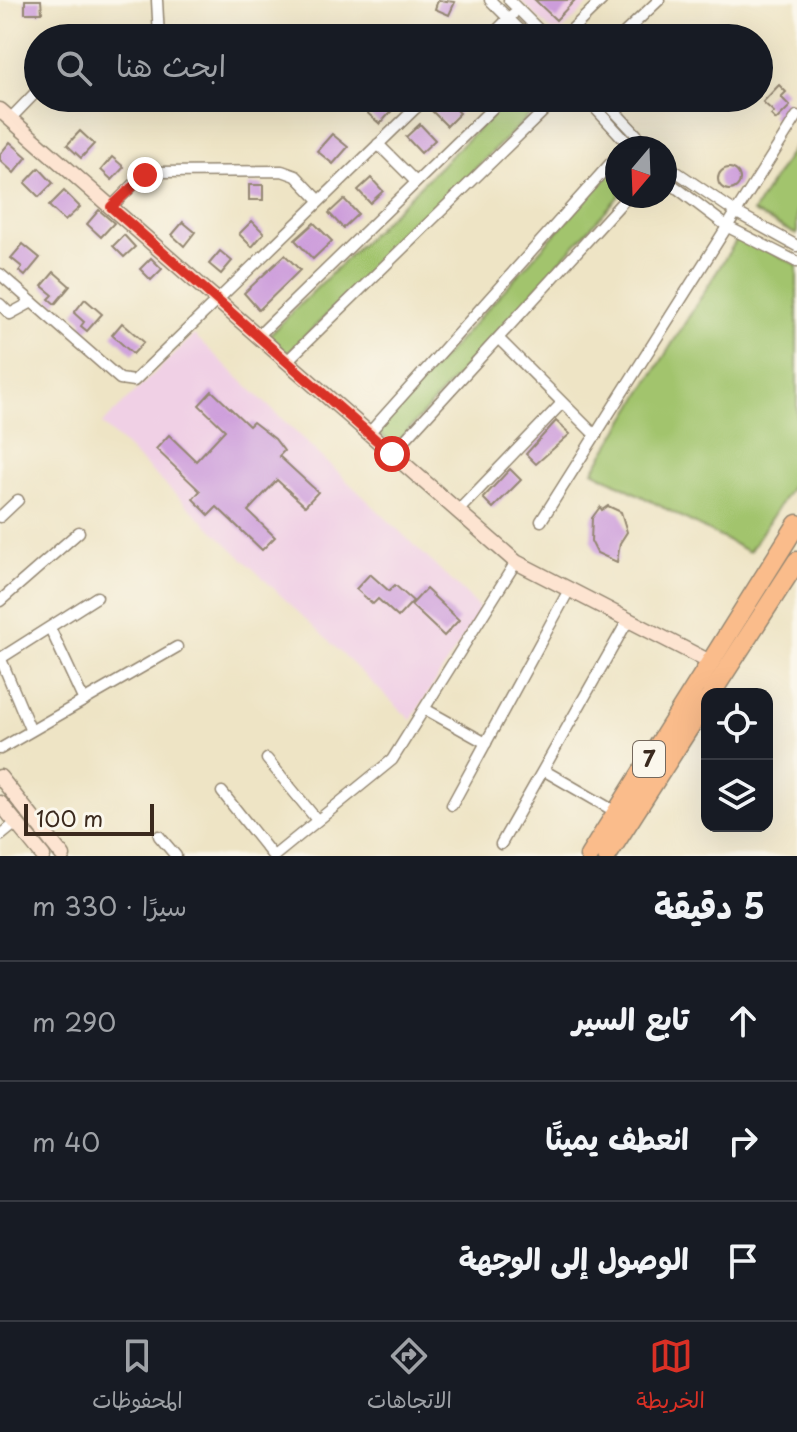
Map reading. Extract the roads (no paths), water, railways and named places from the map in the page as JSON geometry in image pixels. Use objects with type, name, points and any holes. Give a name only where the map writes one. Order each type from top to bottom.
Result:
[{"type":"highway","name":"7","points":[[589,856],[616,812],[717,669],[768,588],[797,524]]},
{"type":"highway","name":"7","points":[[768,588],[797,561]]},
{"type":"highway","name":"7","points":[[712,688],[717,669]]},
{"type":"highway","name":"7","points":[[607,856],[701,709]]},
{"type":"street","points":[[157,0],[158,24]]},
{"type":"street","points":[[490,0],[514,24]]},
{"type":"street","points":[[509,0],[533,24]]},
{"type":"street","points":[[577,24],[602,0]]},
{"type":"street","points":[[634,24],[659,0]]},
{"type":"street","points":[[504,24],[518,9]]},
{"type":"street","points":[[24,100],[5,114],[516,562],[717,669]]},
{"type":"street","points":[[0,274],[109,370],[129,383],[412,112]]},
{"type":"street","points":[[258,336],[488,112]]},
{"type":"street","points":[[287,361],[543,112]]},
{"type":"street","points":[[598,112],[619,136]]},
{"type":"street","points":[[615,112],[638,136]]},
{"type":"street","points":[[541,521],[797,116]]},
{"type":"street","points":[[378,144],[416,182]]},
{"type":"street","points":[[369,433],[605,169]]},
{"type":"street","points":[[111,207],[138,180],[155,172],[282,171],[296,176],[319,200]]},
{"type":"street","points":[[677,172],[737,213],[797,246]]},
{"type":"street","points":[[677,188],[728,227],[797,262]]},
{"type":"street","points":[[392,454],[617,208]]},
{"type":"street","points":[[1,307],[10,314],[32,302]]},
{"type":"street","points":[[499,339],[596,436]]},
{"type":"street","points":[[458,511],[562,403]]},
{"type":"street","points":[[0,517],[18,500]]},
{"type":"street","points":[[0,601],[79,532]]},
{"type":"street","points":[[222,792],[273,856],[392,760],[516,562]]},
{"type":"street","points":[[452,805],[569,590]]},
{"type":"street","points":[[30,729],[0,658],[97,597]]},
{"type":"street","points":[[501,844],[627,622]]},
{"type":"street","points":[[50,628],[84,701]]},
{"type":"street","points":[[0,749],[177,647]]},
{"type":"street","points":[[425,709],[486,743]]},
{"type":"street","points":[[267,759],[317,820]]},
{"type":"street","points":[[545,771],[616,812]]},
{"type":"street","points":[[0,777],[63,856]]},
{"type":"street","points":[[0,803],[43,856]]},
{"type":"street","points":[[0,836],[16,823]]},
{"type":"street","points":[[159,836],[176,856]]}]
